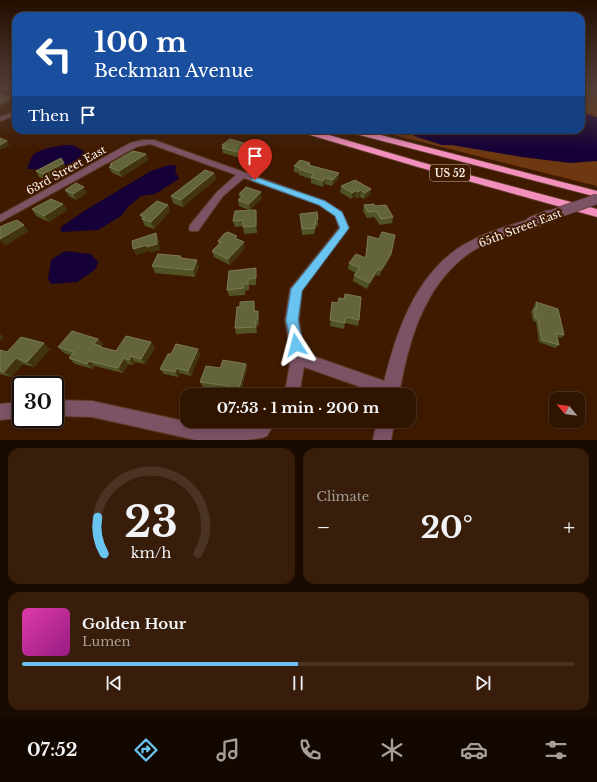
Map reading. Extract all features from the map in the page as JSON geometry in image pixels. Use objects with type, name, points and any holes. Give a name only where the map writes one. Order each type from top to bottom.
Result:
[{"type":"highway","name":"US 52","points":[[317,134],[429,167],[597,213]]},
{"type":"highway","name":"US 52","points":[[366,134],[597,194]]},
{"type":"street","points":[[0,119],[12,114]]},
{"type":"street","name":"63rd Street East","points":[[0,220],[133,145],[143,142],[151,142],[242,175]]},
{"type":"street","points":[[194,228],[220,194],[242,175],[322,203],[339,214],[344,228],[296,289],[292,320],[298,358],[293,388]]},
{"type":"street","name":"65th Street East","points":[[392,388],[408,326],[430,283],[457,256],[484,239],[597,200]]},
{"type":"street","points":[[298,358],[378,388]]},
{"type":"street","points":[[64,408],[92,409],[212,435],[260,430],[262,428]]},
{"type":"street","points":[[0,412],[12,411]]},
{"type":"street","points":[[382,440],[385,428]]},
{"type":"shaded area","points":[[585,109],[597,109],[597,186],[390,134],[585,134]]},
{"type":"shaded area","points":[[585,113],[597,117],[597,161],[570,163],[522,157],[452,145],[442,145],[414,136],[413,134],[585,134]]},
{"type":"shaded area","points":[[73,145],[85,152],[83,161],[50,170],[27,169],[34,154],[54,147]]},
{"type":"shaded area","points":[[169,165],[177,166],[175,171],[179,179],[155,194],[141,196],[129,206],[121,216],[98,230],[61,232],[61,227],[84,211],[151,171]]},
{"type":"shaded area","points":[[65,251],[91,254],[98,262],[96,269],[77,282],[51,284],[48,279],[51,260]]},
{"type":"building","points":[[0,138],[7,141],[0,145]]},
{"type":"building","points":[[230,139],[263,149],[254,156],[222,148],[225,146],[222,145]]},
{"type":"building","points":[[133,151],[146,154],[119,171],[109,167],[112,165],[110,164]]},
{"type":"building","points":[[61,158],[64,163],[43,174],[36,171]]},
{"type":"building","points":[[300,160],[310,163],[308,165],[339,173],[333,180],[326,178],[323,181],[311,177],[314,174],[294,166]]},
{"type":"building","points":[[205,170],[214,173],[181,200],[171,196]]},
{"type":"building","points":[[355,180],[371,189],[365,193],[361,190],[358,192],[357,190],[352,193],[341,186]]},
{"type":"building","points":[[76,183],[84,187],[73,194],[65,190]]},
{"type":"building","points":[[246,187],[261,192],[249,204],[238,200],[243,195],[239,194]]},
{"type":"building","points":[[51,199],[63,204],[44,216],[32,209]]},
{"type":"building","points":[[157,201],[168,205],[151,222],[142,219],[145,217],[140,215]]},
{"type":"building","points":[[374,204],[375,206],[386,205],[393,217],[381,219],[376,211],[368,212],[364,205]]},
{"type":"building","points":[[256,210],[256,226],[243,227],[243,220],[233,221],[235,211]]},
{"type":"building","points":[[317,212],[318,219],[315,220],[315,228],[302,229],[300,214]]},
{"type":"building","points":[[17,220],[24,225],[0,239],[0,227]]},
{"type":"building","points":[[228,232],[237,236],[235,238],[244,242],[228,259],[212,251],[221,242],[218,241]]},
{"type":"building","points":[[382,232],[395,235],[391,254],[381,270],[378,269],[369,283],[354,275],[360,268],[349,263],[356,254],[366,258],[368,236],[379,239]]},
{"type":"building","points":[[156,233],[157,244],[133,249],[132,241]]},
{"type":"building","points":[[158,254],[181,256],[180,258],[197,260],[193,270],[152,266]]},
{"type":"building","points":[[256,268],[256,278],[248,279],[248,284],[243,284],[243,288],[227,290],[229,271]]},
{"type":"building","points":[[345,294],[361,297],[359,320],[346,317],[345,323],[330,320],[332,302],[338,303],[339,298],[344,299]]},
{"type":"building","points":[[254,301],[254,311],[258,311],[256,327],[235,328],[237,307],[240,307],[240,302]]},
{"type":"building","points":[[536,302],[558,309],[564,335],[556,333],[559,345],[542,340],[538,319],[535,318],[534,308],[537,309]]},
{"type":"building","points":[[72,331],[98,339],[94,344],[116,351],[126,336],[151,342],[141,359],[131,356],[129,360],[124,358],[118,368],[89,361],[87,364],[69,358],[74,352],[58,347]]},
{"type":"building","points":[[21,337],[44,343],[27,362],[16,358],[4,372],[0,371],[0,350],[7,352]]},
{"type":"building","points":[[176,344],[198,349],[188,371],[177,368],[175,372],[160,369],[168,354],[171,354]]},
{"type":"building","points":[[223,360],[246,364],[239,388],[228,388],[229,386],[200,382],[206,366],[220,368]]},
{"type":"route","points":[[255,180],[322,203],[339,214],[344,228],[296,289],[292,320],[296,345]]}]
